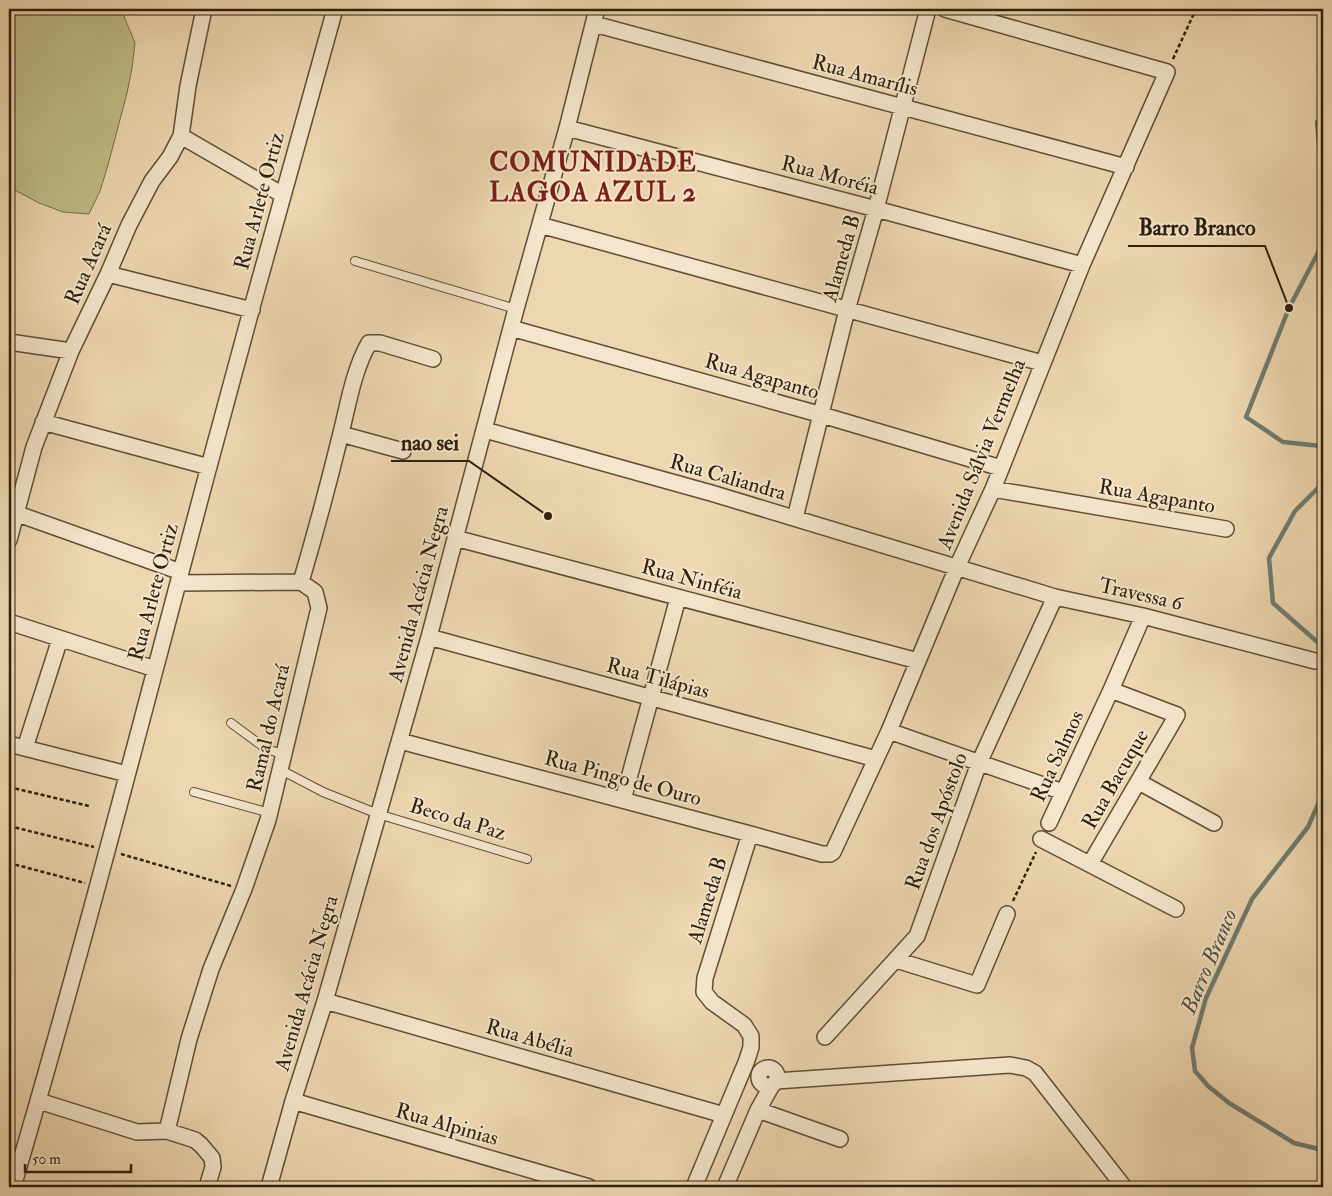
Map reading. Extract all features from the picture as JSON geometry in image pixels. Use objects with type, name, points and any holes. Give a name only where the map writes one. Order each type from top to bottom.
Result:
[{"type":"street","name":"Rua Acará","points":[[9,540],[34,447],[71,351],[129,225],[152,181],[170,157],[181,136],[188,86],[204,9]]},
{"type":"street","name":"Rua Arlete Ortiz","points":[[13,1187],[39,1101],[98,886],[209,467],[335,9]]},
{"type":"street","name":"Avenida Acácia Negra","points":[[269,1187],[400,742],[516,309],[568,128],[598,9]]},
{"type":"street","name":"Alameda B","points":[[795,518],[847,310],[904,108],[928,9]]},
{"type":"street","points":[[944,9],[1167,72]]},
{"type":"street","name":"Rua Amarílis","points":[[594,24],[1126,166]]},
{"type":"street","name":"Avenida Sálvia Vermelha","points":[[833,852],[889,731],[957,567],[993,489],[1082,264],[1167,72]]},
{"type":"street","name":"Rua Moréia","points":[[568,128],[1082,264]]},
{"type":"street","points":[[181,136],[283,194]]},
{"type":"street","points":[[540,225],[1042,363]]},
{"type":"street","points":[[108,274],[252,310]]},
{"type":"street","name":"Rua Agapanto","points":[[511,328],[822,415],[1001,468]]},
{"type":"street","points":[[9,342],[71,351]]},
{"type":"street","points":[[15,513],[180,578],[301,582],[363,353],[369,342],[380,343],[433,358]]},
{"type":"street","points":[[43,422],[209,467]]},
{"type":"street","name":"Rua Caliandra","points":[[485,430],[795,518],[957,567]]},
{"type":"street","points":[[341,434],[403,451]]},
{"type":"street","name":"Rua Agapanto","points":[[993,489],[1226,529]]},
{"type":"street","name":"Rua Ninféia","points":[[455,538],[918,661]]},
{"type":"street","name":"Travessa 6","points":[[957,567],[1055,596],[1143,616],[1315,661]]},
{"type":"street","name":"Ramal do Acará","points":[[167,1131],[189,1039],[210,970],[244,890],[270,813],[319,608],[315,592],[301,582]]},
{"type":"street","name":"Rua dos Apóstolo","points":[[825,1037],[917,936],[979,762],[1055,596]]},
{"type":"street","points":[[622,800],[678,598]]},
{"type":"street","name":"Rua Salmos","points":[[1049,823],[1143,616]]},
{"type":"street","points":[[9,622],[155,669]]},
{"type":"street","name":"Rua Tilápias","points":[[429,637],[876,759]]},
{"type":"street","points":[[25,748],[60,639]]},
{"type":"street","name":"Rua Bacuque","points":[[1090,864],[1177,715],[1111,690]]},
{"type":"street","points":[[889,731],[1063,792]]},
{"type":"street","name":"Rua Pingo de Ouro","points":[[400,742],[822,854],[833,852]]},
{"type":"street","points":[[9,744],[128,774]]},
{"type":"street","points":[[1139,782],[1214,823]]},
{"type":"street","name":"Alameda B","points":[[724,1115],[747,1060],[751,1047],[751,1036],[744,1024],[712,1002],[704,992],[705,978],[750,834]]},
{"type":"street","points":[[1041,839],[1176,909]]},
{"type":"street","points":[[896,960],[977,985],[1007,914]]},
{"type":"street","name":"Rua Abélia","points":[[325,1001],[724,1115]]},
{"type":"street","points":[[725,1187],[758,1110],[774,1083],[1010,1064],[1026,1068],[1035,1073],[1124,1187]]},
{"type":"street","points":[[39,1101],[137,1132],[167,1131],[195,1140],[212,1158],[213,1167],[207,1187]]},
{"type":"street","name":"Rua Alpinias","points":[[293,1101],[589,1187]]},
{"type":"street","points":[[758,1110],[840,1139]]},
{"type":"street","points":[[694,1187],[724,1115]]},
{"type":"lane","points":[[355,261],[516,309]]},
{"type":"lane","name":"Beco da Paz","points":[[231,723],[323,792],[378,814],[527,858]]},
{"type":"lane","points":[[194,792],[270,813]]},
{"type":"path","points":[[1167,72],[1196,9]]},
{"type":"path","points":[[9,787],[89,806]]},
{"type":"path","points":[[9,826],[107,850],[244,890]]},
{"type":"path","points":[[1007,914],[1041,839]]},
{"type":"path","points":[[9,863],[98,886]]},
{"type":"shaded area","points":[[9,9],[121,9],[135,43],[127,93],[108,165],[100,191],[89,214],[63,212],[39,203],[9,187]]},
{"type":"waterway","name":"Barro Branco","points":[[1323,120],[1317,122],[1321,166],[1322,245],[1289,308],[1246,417],[1283,442],[1321,446],[1323,448]]},
{"type":"waterway","name":"Barro Branco","points":[[1323,483],[1295,511],[1269,558],[1273,603],[1323,647]]},
{"type":"waterway","name":"Barro Branco","points":[[1323,793],[1308,827],[1252,899],[1206,998],[1192,1048],[1195,1071],[1208,1086],[1229,1103],[1294,1143],[1323,1150]]},
{"type":"place","name":"Barro Branco","points":[[1289,308]]},
{"type":"place","name":"nao sei","points":[[548,516]]},
{"type":"district","name":"COMUNIDADE LAGOA AZUL 2","points":[[593,177]]}]
